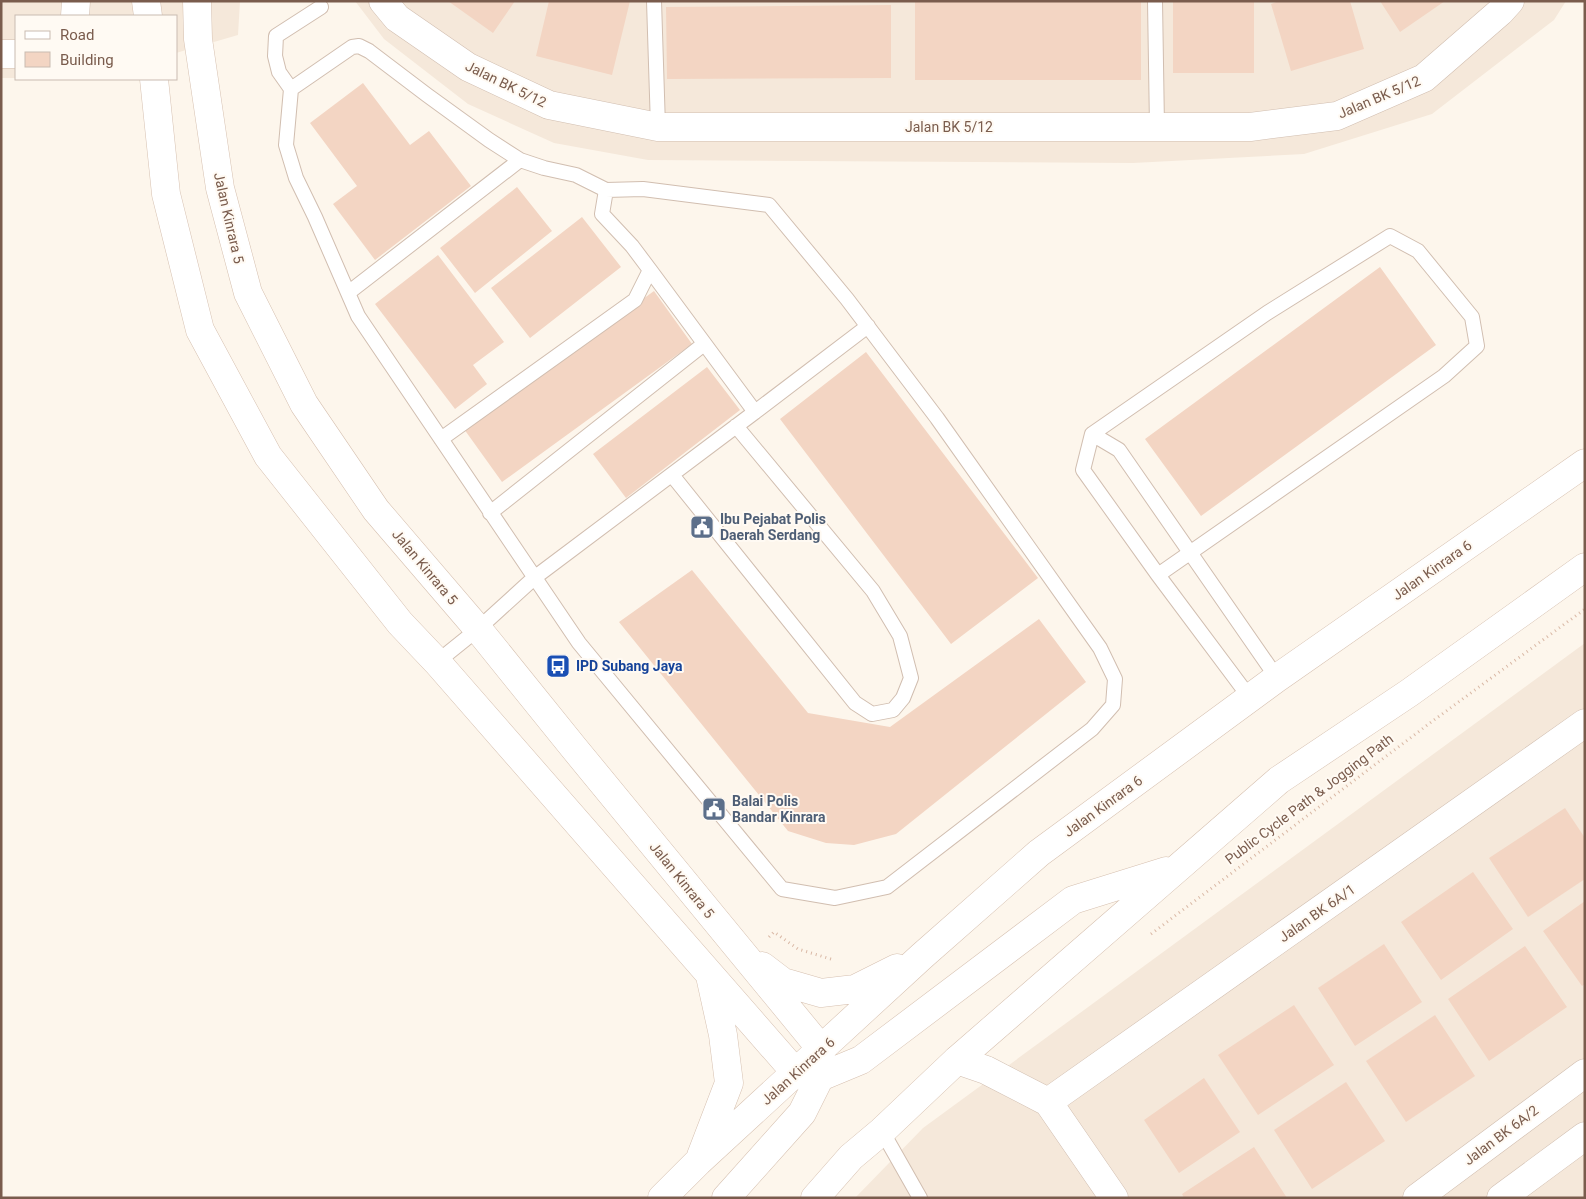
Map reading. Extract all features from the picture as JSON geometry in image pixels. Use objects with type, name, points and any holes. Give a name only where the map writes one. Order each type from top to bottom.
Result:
[{"type":"main road","points":[[75,15],[76,1]]},
{"type":"main road","points":[[146,1],[148,15]]},
{"type":"main road","name":"Jalan Kinrara 5","points":[[197,1],[198,39],[220,188],[248,293],[309,412],[376,510],[478,629],[822,1050]]},
{"type":"main road","name":"Jalan BK 5/12","points":[[383,1],[397,18],[468,67],[549,105],[658,127],[1250,127],[1337,116],[1424,78],[1500,12],[1510,1]]},
{"type":"main road","points":[[1,54],[15,54]]},
{"type":"main road","points":[[154,80],[166,194],[200,330],[268,456],[400,623],[437,662],[709,973],[808,1075]]},
{"type":"main road","name":"Jalan Kinrara 6","points":[[822,1050],[922,956],[1039,853],[1277,678],[1585,463]]},
{"type":"main road","points":[[815,1198],[851,1157],[882,1131],[957,1060],[1279,780],[1409,693],[1585,567]]},
{"type":"main road","name":"Jalan BK 6A/1","points":[[1048,1102],[1585,724]]},
{"type":"main road","name":"Jalan Kinrara 6","points":[[662,1198],[698,1162],[808,1075],[861,1060],[1073,900],[1177,868]]},
{"type":"main road","points":[[733,943],[782,982],[820,993],[855,988],[922,956]]},
{"type":"main road","points":[[698,1162],[729,1083],[723,1035],[709,973]]},
{"type":"main road","points":[[726,1198],[802,1113],[808,1075],[822,1050]]},
{"type":"main road","points":[[957,1060],[986,1070],[1048,1102],[1114,1198]]},
{"type":"main road","name":"Jalan BK 6A/2","points":[[1417,1198],[1585,1073]]},
{"type":"main road","points":[[1501,1198],[1585,1136]]},
{"type":"lane","points":[[654,1],[658,127]]},
{"type":"lane","points":[[1155,1],[1157,127]]},
{"type":"lane","points":[[291,89],[352,48],[359,46],[369,51],[489,140],[520,160],[544,168],[576,175],[606,190],[642,189],[769,206],[847,299],[937,418],[1100,648],[1115,679],[1113,705],[1092,729],[888,887],[835,898],[782,889],[579,643],[358,316],[296,178],[286,145],[291,89],[279,72],[275,56],[276,36],[320,7]]},
{"type":"lane","points":[[348,293],[520,160]]},
{"type":"lane","points":[[606,190],[602,214],[632,246],[755,412]]},
{"type":"lane","points":[[1158,575],[1444,376],[1477,346],[1472,317],[1418,251],[1390,236],[1267,312],[1092,434],[1083,470],[1158,575],[1250,698]]},
{"type":"lane","points":[[441,439],[636,300],[650,270]]},
{"type":"lane","points":[[437,662],[478,629],[534,578],[868,326]]},
{"type":"lane","points":[[490,513],[704,344]]},
{"type":"lane","points":[[672,475],[854,703],[872,714],[892,710],[903,698],[911,678],[900,636],[873,591],[736,426]]},
{"type":"lane","points":[[1092,434],[1119,450],[1277,678]]},
{"type":"lane","points":[[882,1131],[920,1198]]},
{"type":"path","name":"Public Cycle Path & Jogging Path","points":[[1149,935],[1434,720],[1585,609]]},
{"type":"shaded area","points":[[1,1],[240,1],[238,35],[178,52],[178,15],[15,15],[15,78],[1,78]]},
{"type":"shaded area","points":[[355,1],[1566,1],[1554,20],[1432,114],[1304,154],[1133,163],[648,160],[554,143],[468,104],[384,39]]},
{"type":"shaded area","points":[[1585,643],[1585,1198],[855,1198],[923,1128]]},
{"type":"building","points":[[448,1],[515,1],[493,33]]},
{"type":"building","points":[[549,1],[630,1],[612,75],[536,56]]},
{"type":"building","points":[[1173,1],[1254,1],[1254,73],[1173,73]]},
{"type":"building","points":[[1279,1],[1350,1],[1364,49],[1291,71],[1271,4]]},
{"type":"building","points":[[1380,1],[1445,1],[1400,32]]},
{"type":"building","points":[[915,2],[1141,2],[1141,80],[915,80]]},
{"type":"building","points":[[891,5],[891,78],[667,79],[666,7]]},
{"type":"building","points":[[363,83],[410,145],[429,131],[471,186],[375,260],[333,204],[357,186],[310,123]]},
{"type":"building","points":[[517,187],[552,231],[475,293],[440,248]]},
{"type":"building","points":[[582,217],[621,267],[530,338],[491,288]]},
{"type":"building","points":[[438,255],[504,342],[473,365],[487,384],[455,409],[375,304]]},
{"type":"building","points":[[1380,267],[1436,345],[1201,516],[1145,439]]},
{"type":"building","points":[[654,291],[692,344],[502,482],[464,429]]},
{"type":"building","points":[[866,352],[1038,578],[951,644],[780,419]]},
{"type":"building","points":[[707,367],[740,410],[626,498],[593,454]]},
{"type":"building","points":[[692,570],[808,713],[890,727],[1039,619],[1086,682],[896,834],[854,845],[826,843],[788,831],[619,622]]},
{"type":"building","points":[[1565,808],[1585,838],[1585,879],[1528,917],[1489,858]]},
{"type":"building","points":[[1473,872],[1513,929],[1441,980],[1401,922]]},
{"type":"building","points":[[1585,901],[1585,984],[1582,986],[1543,931]]},
{"type":"building","points":[[1384,944],[1422,1002],[1355,1046],[1318,988]]},
{"type":"building","points":[[1525,946],[1567,1007],[1489,1061],[1448,999]]},
{"type":"building","points":[[1294,1005],[1334,1065],[1258,1115],[1218,1055]]},
{"type":"building","points":[[1435,1015],[1475,1076],[1406,1122],[1366,1061]]},
{"type":"building","points":[[1204,1078],[1240,1132],[1179,1173],[1144,1120]]},
{"type":"building","points":[[1346,1082],[1385,1141],[1312,1189],[1274,1130]]},
{"type":"building","points":[[1254,1147],[1287,1198],[1184,1198],[1182,1194]]},
{"type":"place","name":"Ibu Pejabat Polis Daerah Serdang","points":[[702,527]]},
{"type":"place","name":"IPD Subang Jaya","points":[[558,666]]},
{"type":"place","name":"Balai Polis Bandar Kinrara","points":[[714,809]]}]
